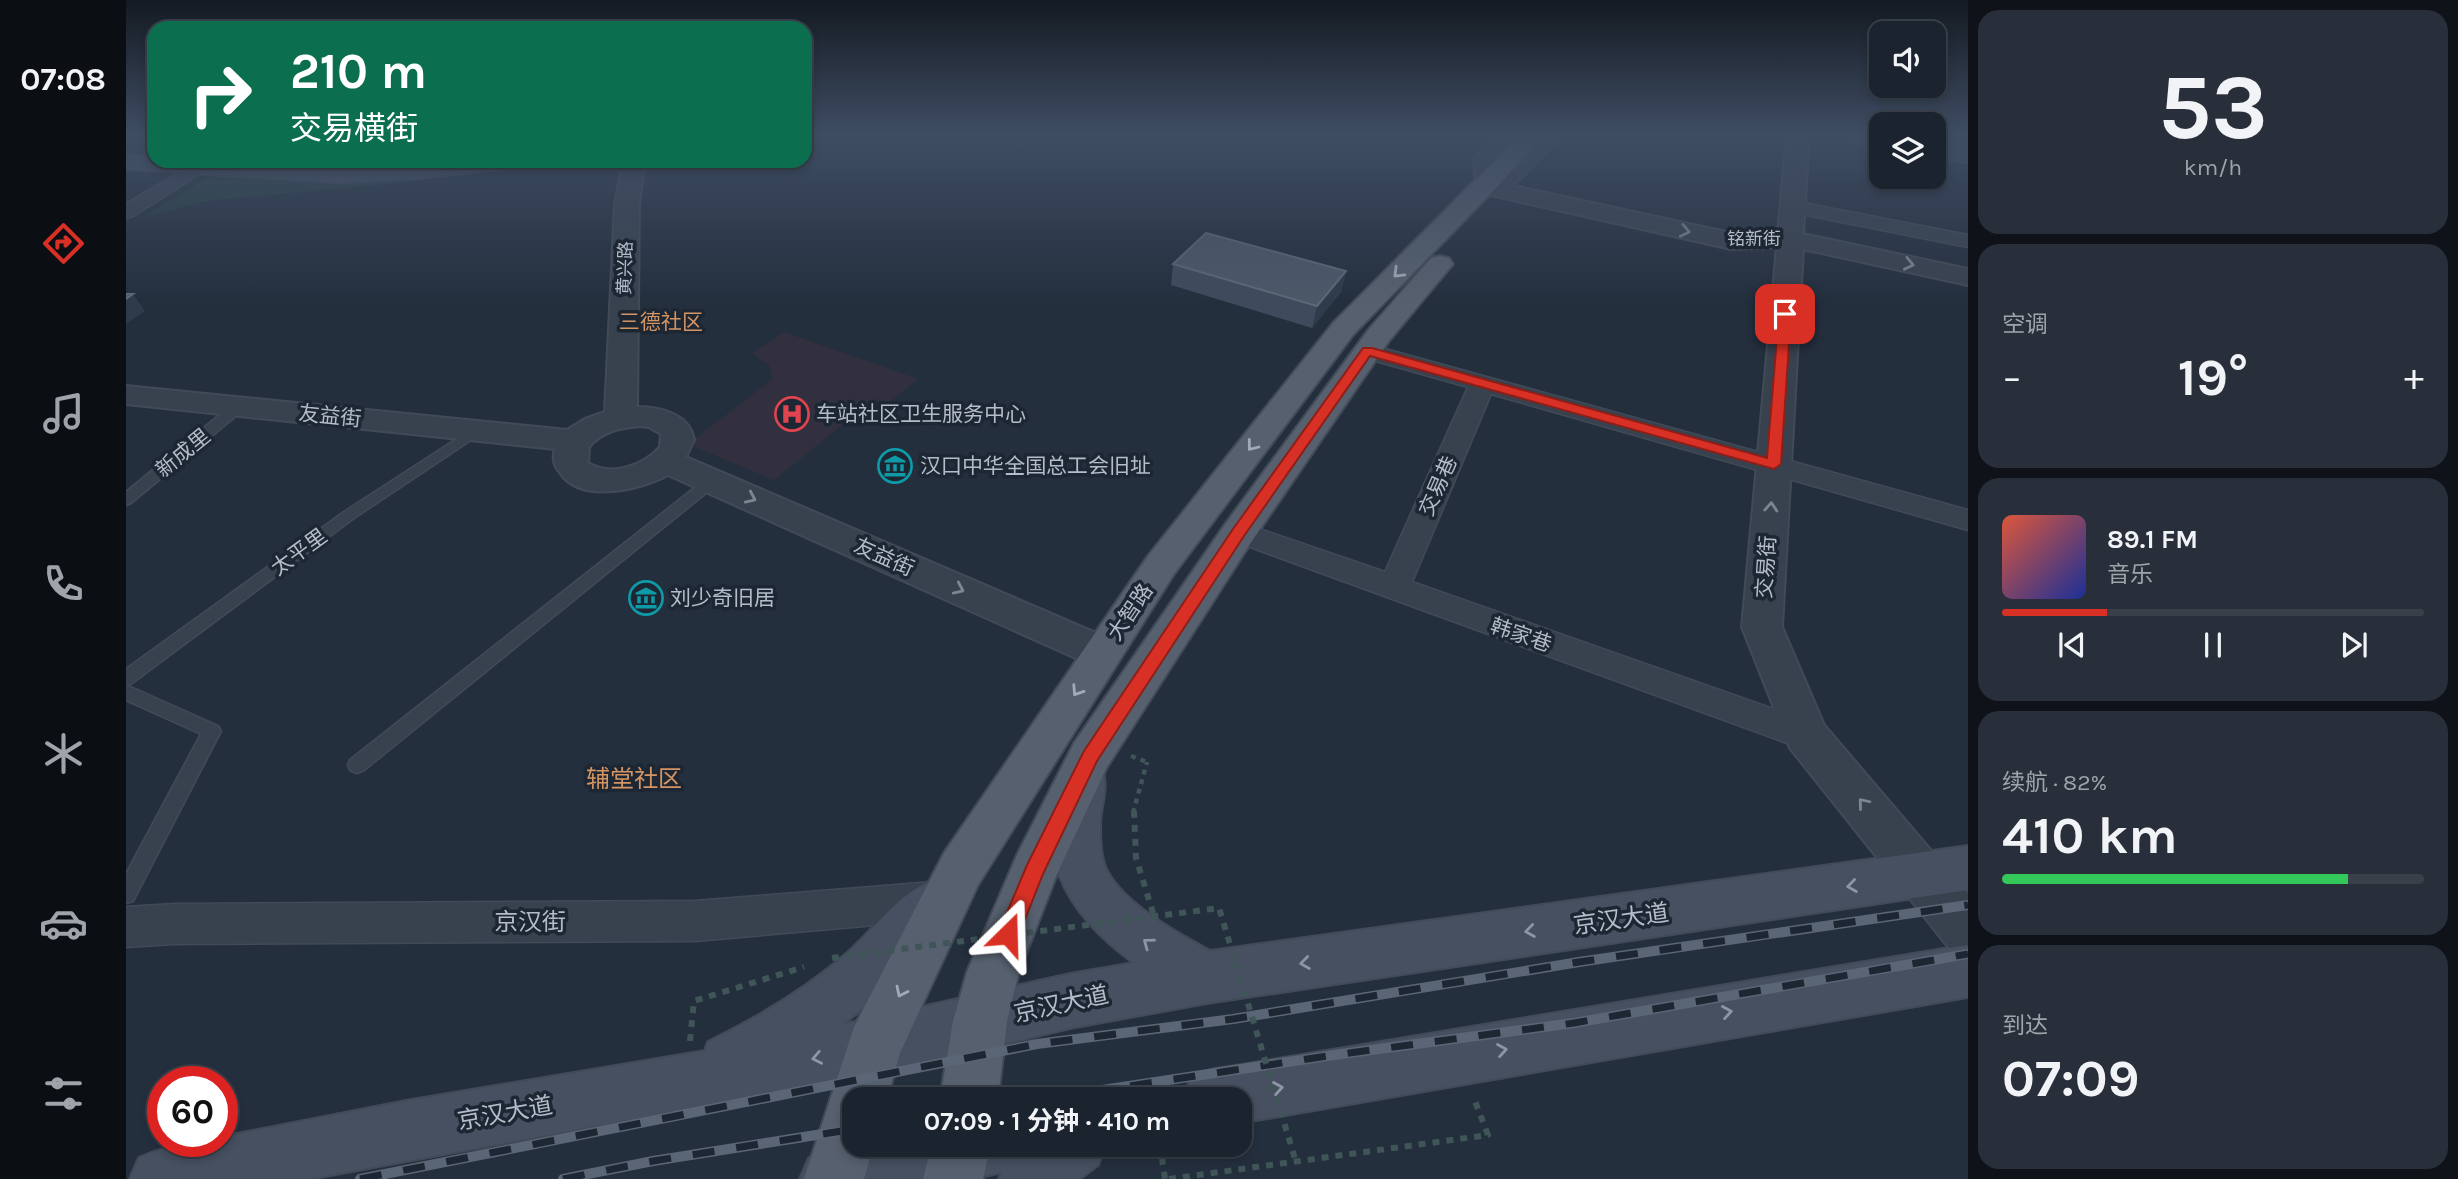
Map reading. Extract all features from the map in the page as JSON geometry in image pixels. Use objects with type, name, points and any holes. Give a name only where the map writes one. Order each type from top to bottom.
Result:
[{"type":"main road","name":"大智路","points":[[862,1087],[874,1047],[961,869],[1161,565],[1343,328],[1491,191]]},
{"type":"main road","name":"大智路","points":[[974,1087],[980,1021],[993,972],[1034,872],[1090,756],[1238,532],[1367,351],[1493,191]]},
{"type":"main road","points":[[1090,756],[1079,797],[1077,824],[1077,849],[1084,877],[1125,926],[1166,956],[1207,977]]},
{"type":"main road","name":"京汉大道","points":[[160,1179],[405,1130],[685,1083],[874,1047],[1069,1001],[1207,977],[1946,872]]},
{"type":"main road","points":[[685,1083],[771,1042],[864,976],[901,940],[933,901]]},
{"type":"main road","points":[[1252,1092],[1968,971]]},
{"type":"main road","points":[[833,1179],[842,1151]]},
{"type":"main road","points":[[833,1179],[918,1157]]},
{"type":"main road","points":[[1029,1179],[1059,1157]]},
{"type":"street","points":[[126,212],[161,191]]},
{"type":"street","name":"黄兴路","points":[[621,417],[628,191]]},
{"type":"street","name":"铭新街","points":[[1523,191],[1731,241],[1792,223],[1968,277]]},
{"type":"street","name":"交易街","points":[[1794,191],[1762,627],[1806,735],[1946,872],[1968,932]]},
{"type":"street","points":[[1792,223],[1968,241]]},
{"type":"street","points":[[1367,351],[1968,520]]},
{"type":"street","name":"交易巷","points":[[1393,589],[1483,383]]},
{"type":"street","name":"友益街","points":[[126,395],[576,441]]},
{"type":"street","points":[[621,417],[652,417],[666,421],[675,429],[678,439],[675,450],[666,461],[645,474],[626,479],[606,481],[576,472],[570,463],[570,453],[576,441],[587,431],[621,417]]},
{"type":"street","name":"友益街","points":[[666,461],[1102,653]]},
{"type":"street","name":"韩家巷","points":[[1238,532],[1806,735]]},
{"type":"street","name":"京汉街","points":[[126,927],[174,923],[695,921],[933,901]]},
{"type":"lane","name":"新成里","points":[[126,500],[239,406]]},
{"type":"lane","name":"太平里","points":[[126,678],[349,515],[475,431]]},
{"type":"lane","points":[[357,765],[712,481]]},
{"type":"lane","points":[[126,692],[212,731],[126,894]]},
{"type":"path","points":[[1147,762],[1134,792],[1132,826],[1136,869],[1154,916]]},
{"type":"path","points":[[819,962],[1219,908],[1296,1162]]},
{"type":"path","points":[[694,1001],[807,966]]},
{"type":"path","points":[[1163,1157],[1167,1179],[1488,1135]]},
{"type":"shaded area","name":"车站社区卫生服务中心","points":[[784,332],[918,379],[888,403],[874,399],[774,480],[688,444],[773,379],[769,365],[752,354]]},
{"type":"green space","points":[[186,191],[312,191],[207,201],[143,217]]},
{"type":"building","points":[[1206,233],[1346,271],[1317,306],[1173,264]]},
{"type":"railway","points":[[360,1179],[1037,1044],[1233,1019],[1579,962],[1968,905]]},
{"type":"railway","points":[[1122,1087],[1574,1023],[1968,954]]},
{"type":"railway","points":[[563,1179],[653,1161],[842,1131]]},
{"type":"place","name":"车站社区卫生服务中心","points":[[792,414]]},
{"type":"place","name":"汉口中华全国总工会旧址","points":[[895,466]]},
{"type":"place","name":"刘少奇旧居","points":[[646,598]]},
{"type":"district","name":"三德社区","points":[[661,322]]},
{"type":"district","name":"辅堂社区","points":[[634,779]]},
{"type":"route","points":[[1008,934],[1034,872],[1090,756],[1238,532],[1367,351],[1774,464],[1785,314]]}]
